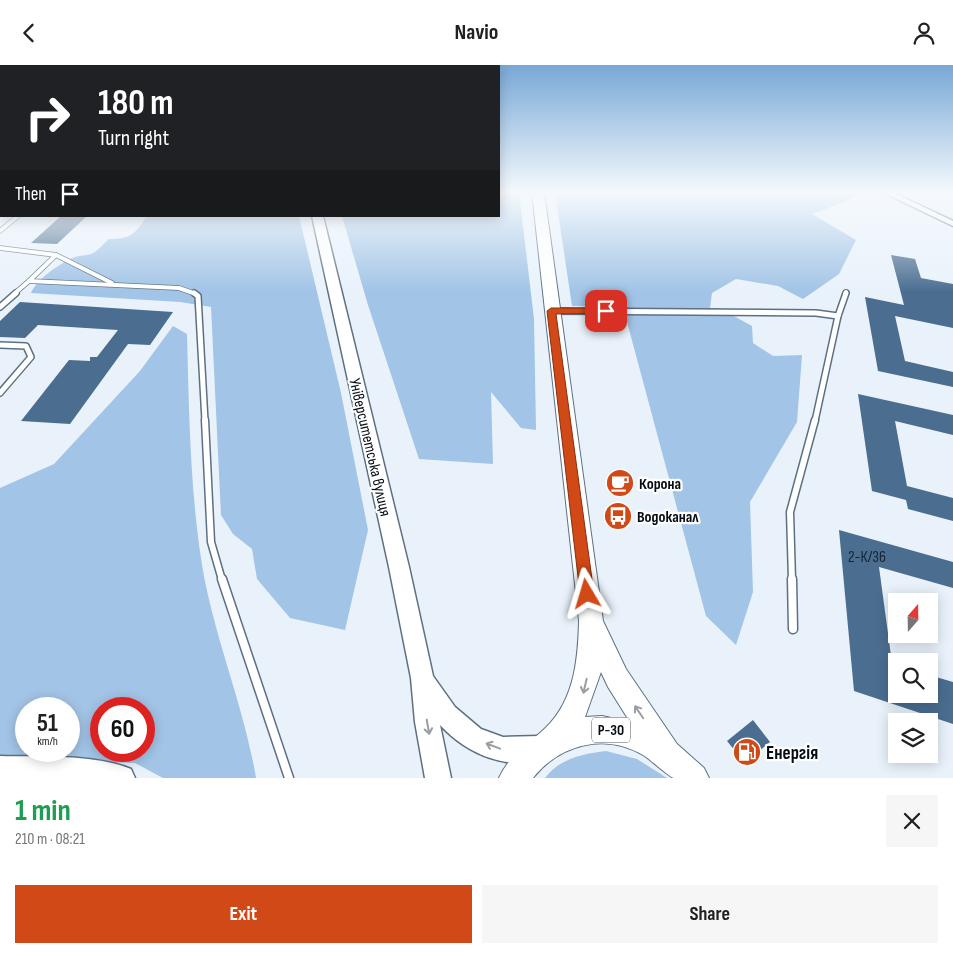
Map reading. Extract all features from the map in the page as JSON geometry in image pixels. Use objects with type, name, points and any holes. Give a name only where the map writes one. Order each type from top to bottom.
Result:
[{"type":"main road","name":"Університетська вулиця","points":[[320,225],[397,557],[422,678],[427,722],[438,778]]},
{"type":"main road","points":[[514,778],[567,725],[583,697],[591,652],[591,621],[542,225]]},
{"type":"main road","points":[[591,621],[617,678],[667,752]]},
{"type":"main road","name":"Університетська вулиця","points":[[422,678],[445,716],[467,734],[505,751],[546,745]]},
{"type":"main road","name":"Р-30","points":[[546,745],[579,731],[601,729],[631,735],[667,752],[694,778]]},
{"type":"main road","points":[[0,769],[72,771],[122,778]]},
{"type":"lane","points":[[0,248],[56,255],[115,285]]},
{"type":"lane","points":[[0,307],[56,255]]},
{"type":"lane","points":[[28,281],[187,289],[198,296],[211,542],[216,563],[237,619],[289,778]]},
{"type":"lane","points":[[793,629],[790,512],[820,402],[838,316],[846,292]]},
{"type":"lane","points":[[551,311],[816,313],[838,316]]},
{"type":"lane","points":[[0,345],[26,346],[31,357],[0,393]]},
{"type":"shaded area","points":[[140,225],[301,225],[341,393],[368,530],[345,630],[290,618],[257,579],[252,549],[233,534],[221,515],[211,307],[180,302],[31,293],[43,277],[69,259],[89,255],[109,239],[128,236]]},
{"type":"shaded area","points":[[345,225],[523,225],[534,319],[536,430],[521,428],[491,392],[493,464],[419,459],[368,305]]},
{"type":"shaded area","points":[[560,225],[831,225],[856,240],[839,274],[803,299],[778,286],[736,279],[712,293],[710,308],[719,308],[752,326],[753,343],[773,356],[802,355],[797,422],[750,502],[753,592],[736,645],[706,616],[623,307],[572,306]]},
{"type":"shaded area","points":[[173,326],[187,334],[189,421],[195,508],[202,565],[214,619],[251,751],[256,778],[163,778],[135,763],[108,762],[155,762],[155,697],[90,697],[90,761],[80,761],[80,697],[15,697],[15,759],[0,758],[0,488],[54,464],[140,371]]},
{"type":"shaded area","points":[[606,751],[637,759],[667,778],[545,778],[565,761]]},
{"type":"building","points":[[51,225],[77,225],[57,244],[31,243]]},
{"type":"building","points":[[891,255],[915,259],[921,278],[953,284],[953,328],[895,316],[905,361],[953,372],[953,387],[878,371],[865,297],[904,305]]},
{"type":"building","points":[[20,302],[173,312],[150,345],[128,344],[70,424],[21,421],[69,360],[90,361],[90,357],[97,357],[118,330],[38,325],[25,338],[0,337],[0,321]]},
{"type":"building","points":[[858,394],[953,415],[953,435],[895,421],[907,486],[953,498],[953,521],[908,509],[906,500],[872,491]]},
{"type":"building","points":[[839,530],[953,562],[953,588],[879,567],[891,653],[888,653],[888,702],[854,691]]},
{"type":"building","points":[[938,678],[953,682],[953,724],[938,719],[938,713],[920,713],[890,703],[938,703]]},
{"type":"building","name":"Енергія","points":[[753,720],[770,742],[745,763],[727,741]]},
{"type":"place","name":"Корона","points":[[620,483]]},
{"type":"place","name":"Водоканал","points":[[618,516]]},
{"type":"place","name":"Енергія","points":[[747,752]]},
{"type":"route","points":[[587,594],[551,311],[606,311]]}]
